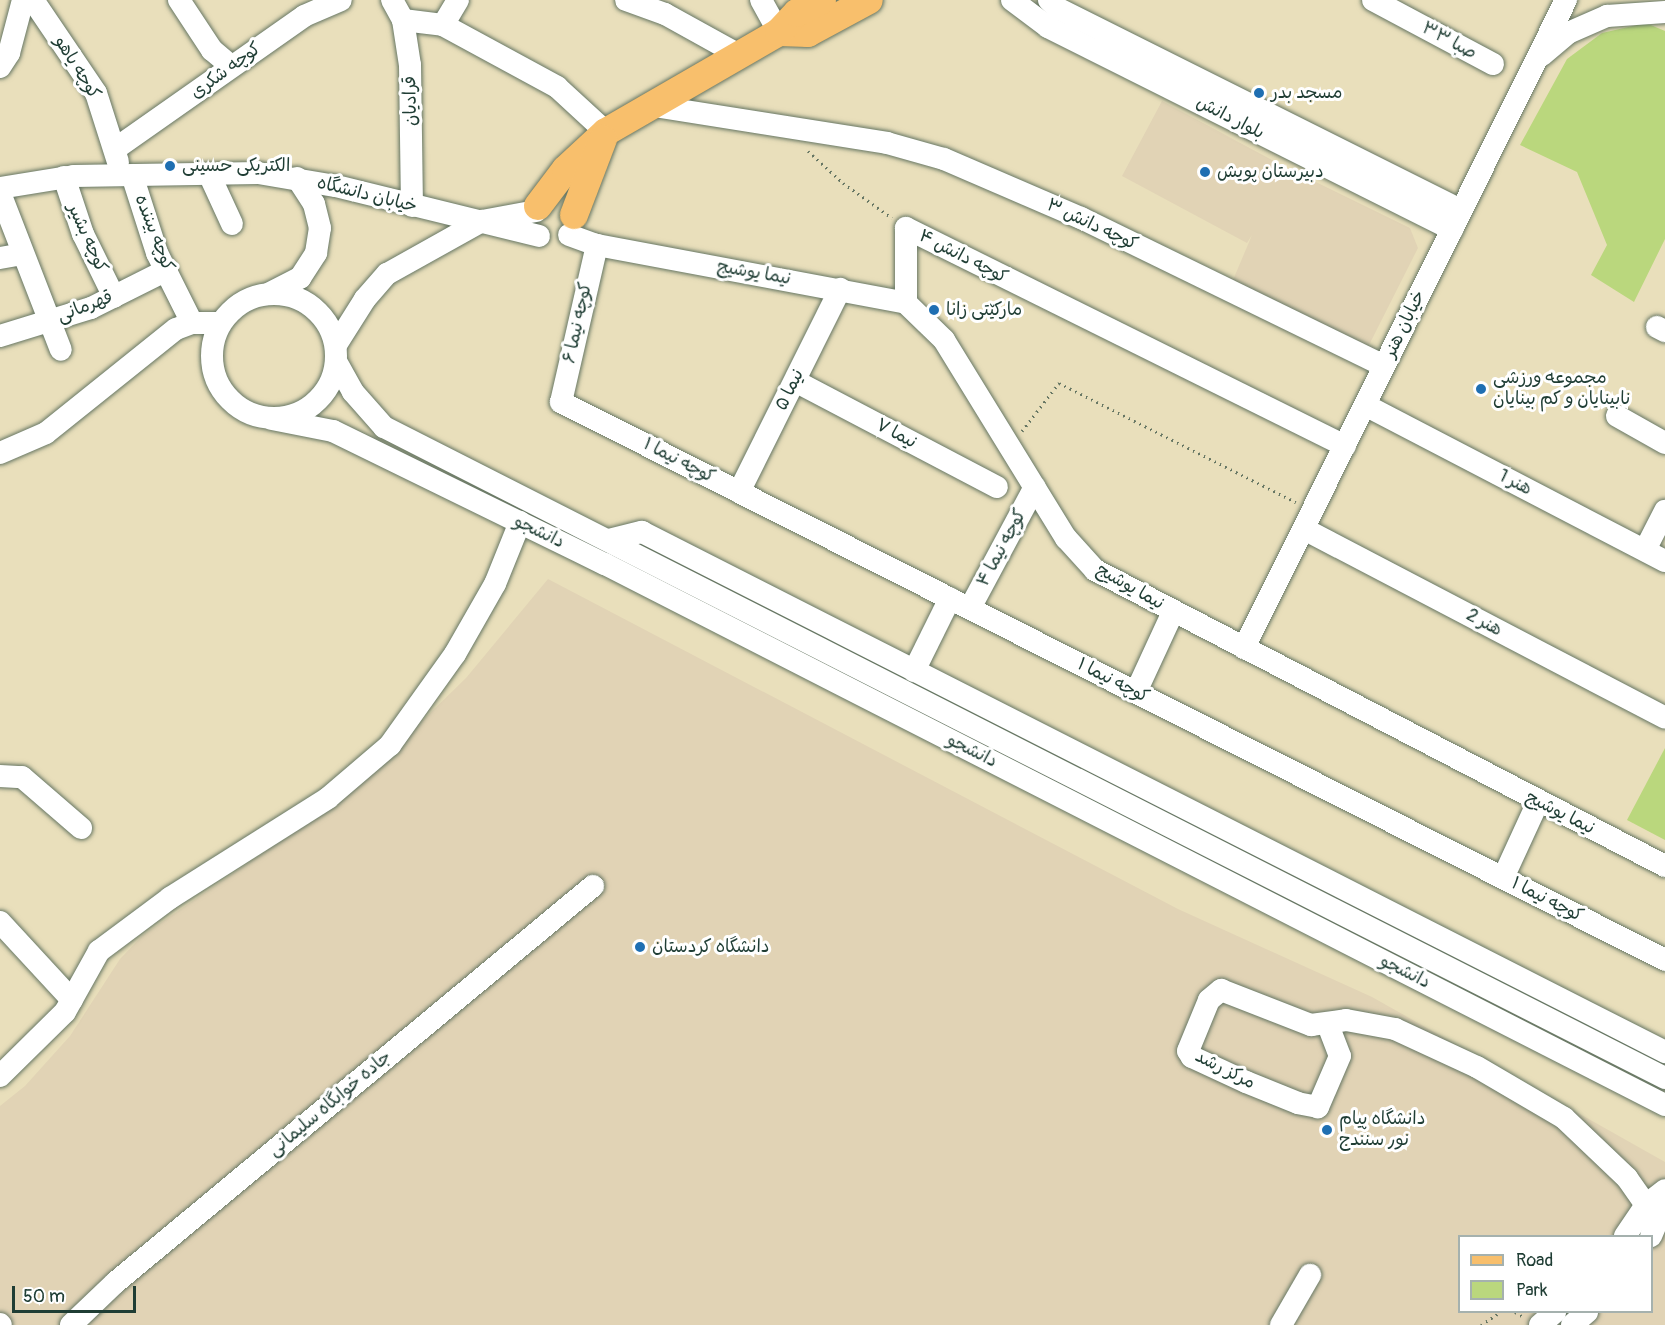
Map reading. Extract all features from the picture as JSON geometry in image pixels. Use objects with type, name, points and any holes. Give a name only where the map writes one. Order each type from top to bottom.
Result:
[{"type":"main road","points":[[537,208],[566,169],[606,132],[779,32],[797,13],[822,0]]},
{"type":"main road","points":[[779,32],[808,33],[869,0]]},
{"type":"main road","points":[[571,225],[606,132]]},
{"type":"street","points":[[0,67],[9,53],[23,0]]},
{"type":"street","name":"کوچه یاهو","points":[[33,0],[96,93],[126,175]]},
{"type":"street","name":"کوچه شکری","points":[[115,149],[304,16],[341,0]]},
{"type":"street","name":"قرادیان","points":[[392,0],[403,20],[410,65],[412,206]]},
{"type":"street","points":[[443,25],[458,0]]},
{"type":"street","points":[[626,0],[665,14],[739,55]]},
{"type":"street","points":[[761,0],[779,32]]},
{"type":"street","name":"بلوار دانش","points":[[1012,0],[1051,12],[1457,220]]},
{"type":"street","name":"۳۳ صبا","points":[[1373,0],[1493,64]]},
{"type":"street","name":"خیابان هنر","points":[[1244,648],[1566,0]]},
{"type":"street","points":[[182,1],[212,50],[231,66]]},
{"type":"street","points":[[1536,60],[1568,33],[1607,16],[1665,12]]},
{"type":"street","points":[[403,20],[443,25],[557,87],[606,132]]},
{"type":"street","points":[[654,106],[785,129]]},
{"type":"street","name":"کوچه دانش ۳","points":[[785,129],[887,143],[944,159],[1081,218],[1384,366]]},
{"type":"street","points":[[208,174],[232,224]]},
{"type":"street","name":"خیابان دانشگاه","points":[[0,188],[64,177],[208,174],[297,178],[539,236]]},
{"type":"street","name":"کوچه بیننده","points":[[126,175],[158,253],[192,322]]},
{"type":"street","name":"کوچه بشیر","points":[[64,177],[76,217],[114,297]]},
{"type":"street","points":[[297,178],[314,204],[320,228],[316,253],[300,278],[270,293],[242,303],[220,324],[212,344],[212,365],[219,386],[241,409],[272,419],[290,417],[322,397],[337,354],[365,299],[387,274],[482,221]]},
{"type":"street","points":[[0,193],[61,350]]},
{"type":"street","points":[[558,201],[571,225],[548,241],[539,236],[533,227],[537,208],[558,201]]},
{"type":"street","name":"خیابان دانشگاه","points":[[482,221],[537,208]]},
{"type":"street","name":"نیما یوشیج","points":[[571,225],[597,245],[906,303],[944,340],[1066,538],[1095,570],[1665,866]]},
{"type":"street","points":[[906,228],[906,303]]},
{"type":"street","name":"کوچه دانش ۴","points":[[906,228],[1344,446]]},
{"type":"street","name":"کوچه نیما ۶","points":[[561,402],[597,245]]},
{"type":"street","points":[[0,258],[23,254]]},
{"type":"street","name":"قهرمانی","points":[[0,336],[51,321],[114,297],[167,270]]},
{"type":"street","name":"نیما ۵","points":[[740,492],[840,289]]},
{"type":"street","points":[[270,293],[288,295],[320,313],[337,354]]},
{"type":"street","points":[[0,453],[46,433],[176,329],[192,322],[220,324]]},
{"type":"street","name":"دانشجو","points":[[337,354],[352,392],[384,427],[1665,1078]]},
{"type":"street","name":"نیما ۷","points":[[795,381],[997,487]]},
{"type":"street","name":"کوچه نیما ۱","points":[[561,402],[1665,960]]},
{"type":"street","name":"هنر 1","points":[[1365,405],[1653,545],[1665,561]]},
{"type":"street","points":[[1617,416],[1665,443]]},
{"type":"street","name":"دانشجو","points":[[272,419],[333,431],[520,522],[1665,1105]]},
{"type":"street","name":"کوچه نیما ۴","points":[[970,609],[1035,487]]},
{"type":"street","points":[[1575,499],[1653,545],[1665,510]]},
{"type":"street","name":"هنر 2","points":[[1308,519],[1665,718]]},
{"type":"street","points":[[0,1076],[65,1012],[99,951],[170,898],[328,798],[390,745],[456,654],[495,584],[520,522]]},
{"type":"street","points":[[609,540],[642,532],[1665,1052]]},
{"type":"street","points":[[914,671],[950,598]]},
{"type":"street","points":[[1136,692],[1173,612]]},
{"type":"street","points":[[0,776],[22,777],[81,828]]},
{"type":"street","points":[[1503,878],[1538,802]]},
{"type":"street","name":"جاده خوابگاه سلیمانی","points":[[71,1325],[116,1282],[593,886]]},
{"type":"street","points":[[0,922],[72,1000]]},
{"type":"street","name":"مرکز رشد","points":[[1328,1025],[1340,1056],[1318,1107],[1298,1103],[1246,1082],[1192,1058],[1188,1051],[1209,1000],[1221,990],[1311,1025],[1328,1025],[1346,1020],[1395,1029],[1477,1066],[1540,1102],[1586,1137],[1656,1204]]},
{"type":"street","points":[[1625,1235],[1656,1204],[1665,1190]]},
{"type":"street","points":[[1651,1235],[1656,1204]]},
{"type":"street","points":[[1281,1325],[1310,1275]]},
{"type":"street","points":[[1540,1325],[1553,1313]]},
{"type":"street","points":[[1572,1325],[1585,1313]]},
{"type":"path","name":"کوچه دانش ۴","points":[[785,129],[843,183],[906,228]]},
{"type":"path","points":[[1010,447],[1059,383],[1308,519]]},
{"type":"path","points":[[1481,1325],[1497,1313]]},
{"type":"shaded area","points":[[1162,101],[1287,168],[1410,228],[1418,248],[1368,347],[1233,280],[1252,235],[1247,243],[1122,176]]},
{"type":"shaded area","name":"دانشگاه کردستان","points":[[548,579],[1178,909],[1372,997],[1665,1162],[1665,1325],[0,1325],[0,1106],[25,1086],[70,1036],[120,959],[143,935],[342,799],[466,678]]},
{"type":"green space","points":[[1646,23],[1665,31],[1665,239],[1634,302],[1591,275],[1607,245],[1577,172],[1520,145],[1567,59],[1602,33]]},
{"type":"green space","points":[[1665,748],[1665,840],[1627,820]]},
{"type":"place","name":"مسجد بدر","points":[[1259,93]]},
{"type":"place","name":"الکتریکی حسینی","points":[[170,166]]},
{"type":"place","name":"دبیرستان پویش","points":[[1205,172]]},
{"type":"place","name":"مارکێتی زانا","points":[[934,310]]},
{"type":"place","name":"مجموعه ورزشی نابینایان و کم بینایان","points":[[1481,389]]},
{"type":"place","name":"دانشگاه کردستان","points":[[640,947]]},
{"type":"place","name":"دانشگاه پیام نور سنندج","points":[[1327,1130]]}]
